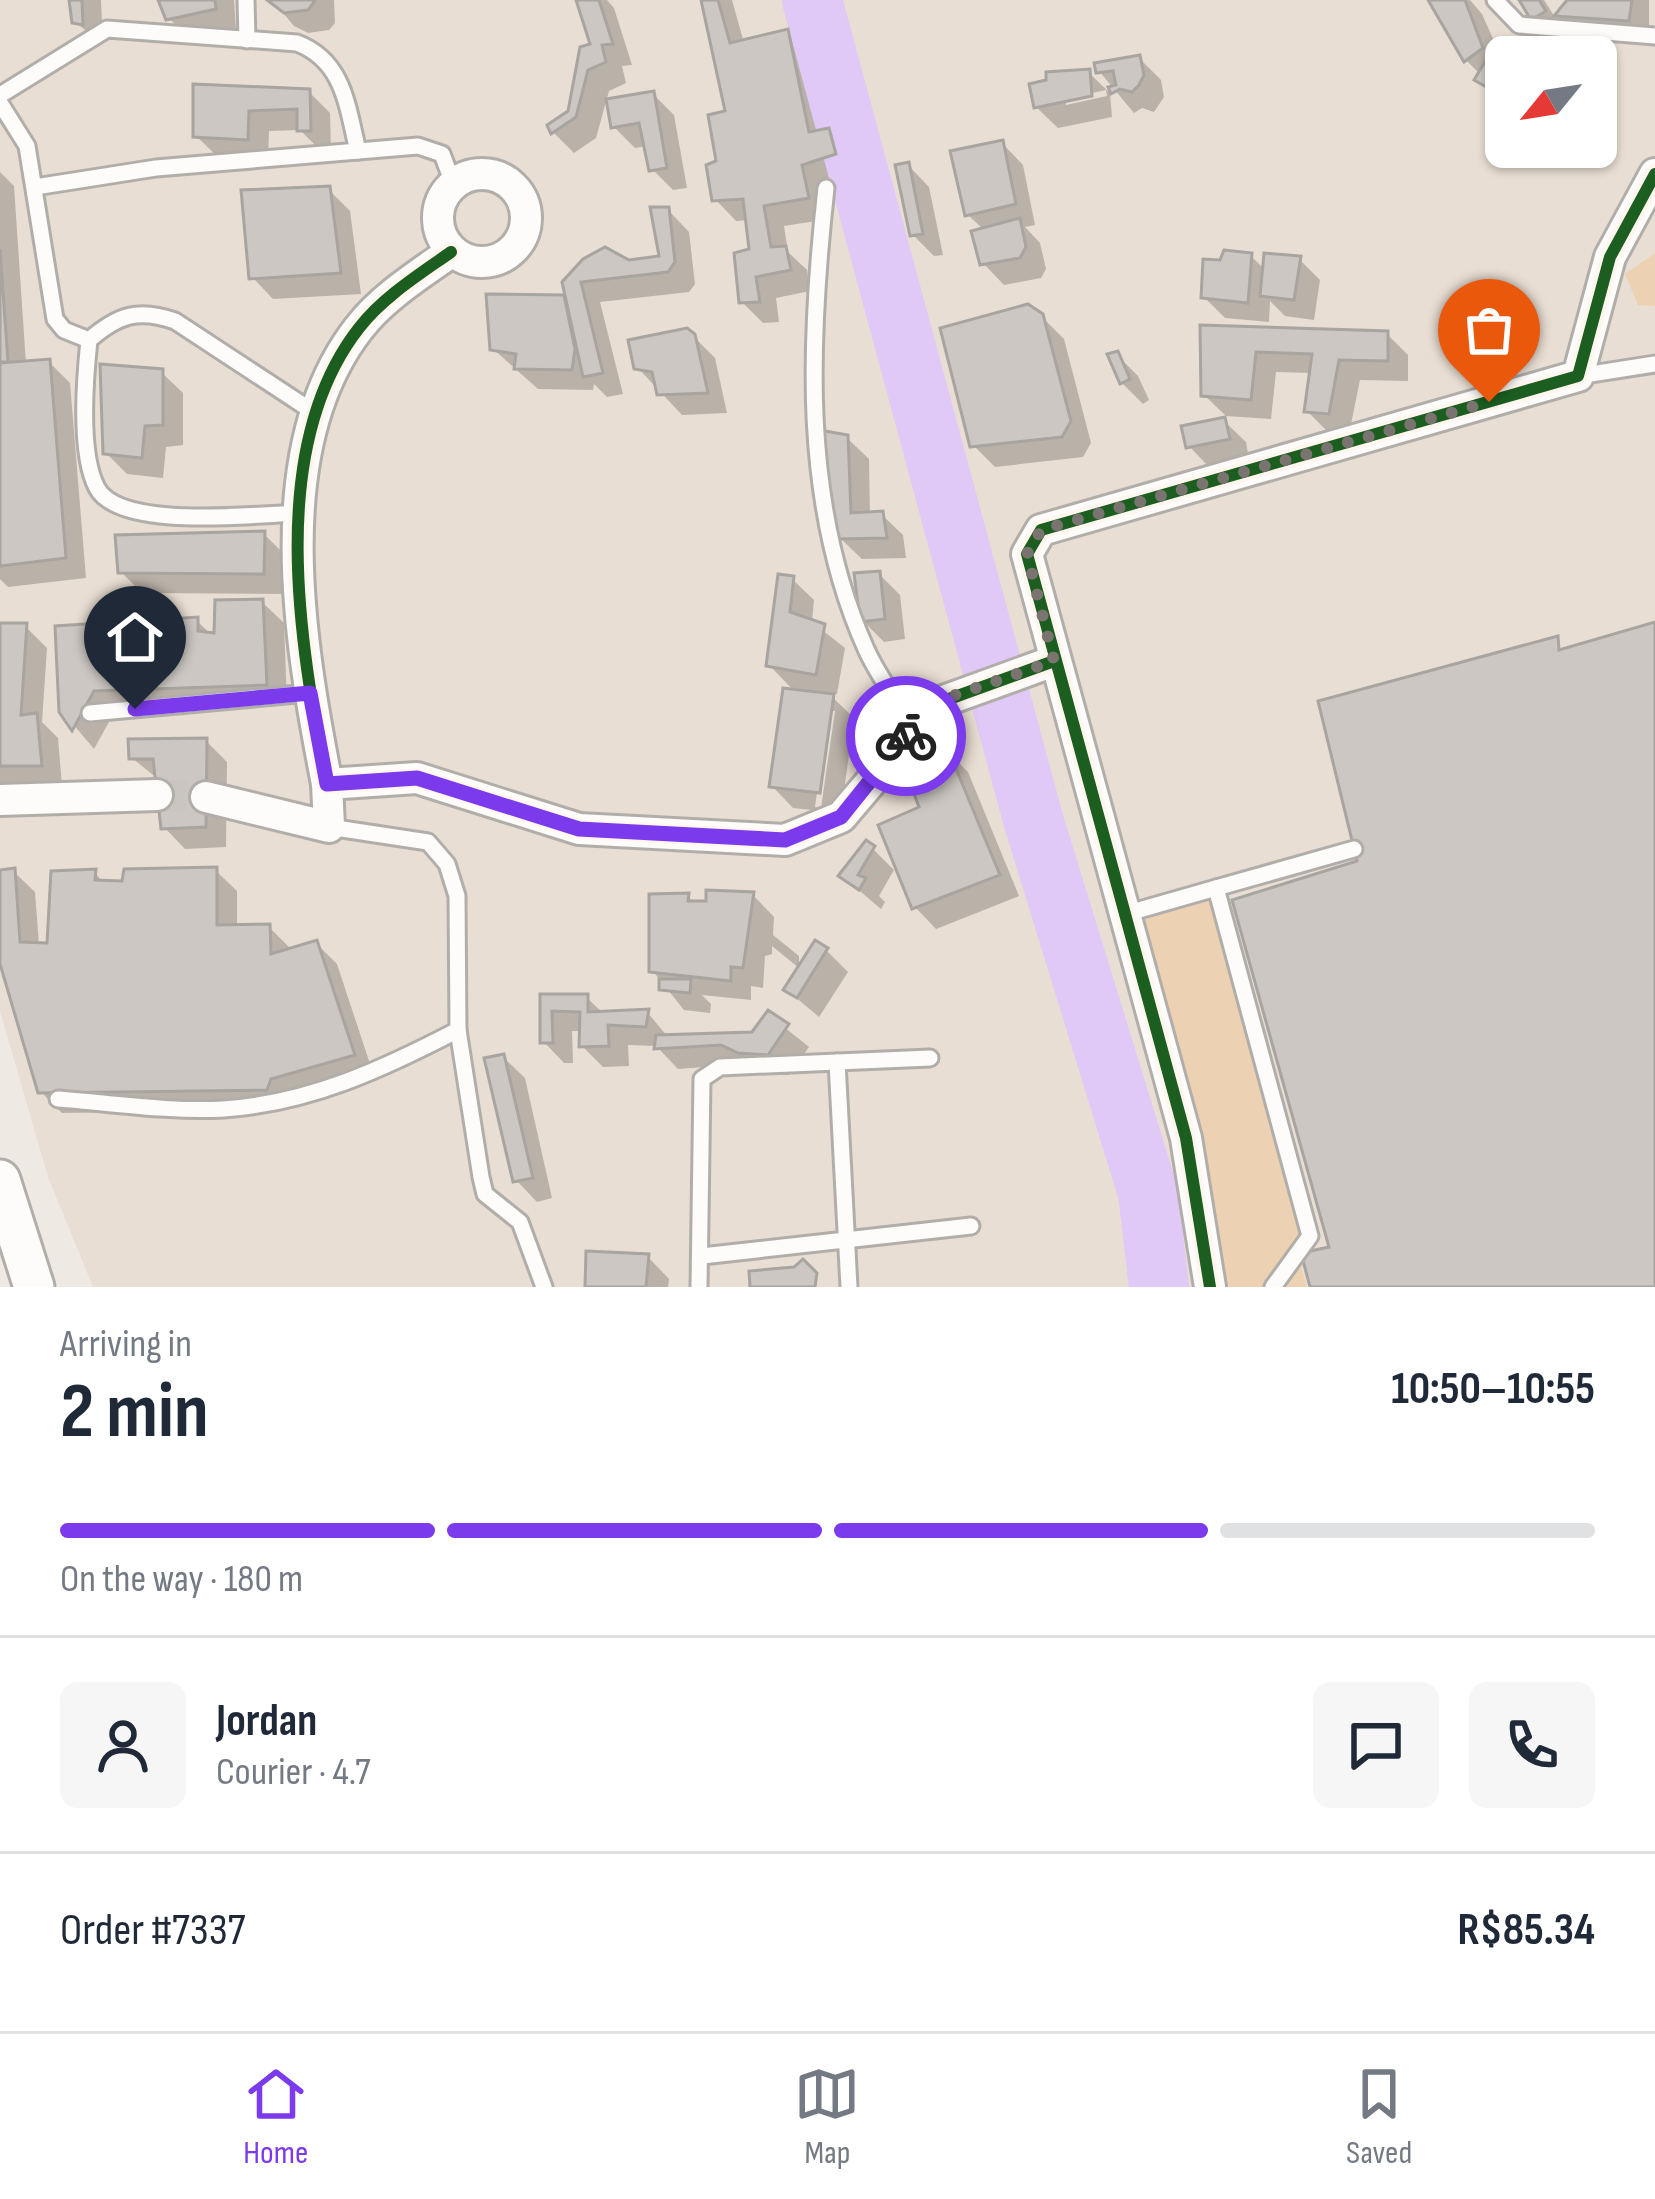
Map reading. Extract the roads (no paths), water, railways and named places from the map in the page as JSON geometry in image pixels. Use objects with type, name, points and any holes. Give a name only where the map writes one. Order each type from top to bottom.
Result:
[{"type":"street","points":[[477,174],[502,178],[520,196],[527,220],[519,244],[499,260],[474,263],[451,252],[438,229],[440,204],[454,183],[477,174]]},
{"type":"street","points":[[1210,1287],[1186,1138],[1125,914],[1043,664],[1027,554],[1041,530],[1578,376],[1610,257],[1630,211],[1655,174]]},
{"type":"street","points":[[206,797],[329,826],[300,606],[301,513],[312,411],[362,323],[451,252]]},
{"type":"street","points":[[327,784],[417,778],[579,829],[785,840],[841,817],[938,704],[1043,664]]},
{"type":"street","points":[[0,800],[157,795]]},
{"type":"street","points":[[0,1180],[34,1287]]},
{"type":"lane","points":[[246,0],[247,40]]},
{"type":"lane","points":[[1496,0],[1519,25],[1655,36]]},
{"type":"lane","points":[[88,340],[64,330],[49,304],[27,146],[0,99],[107,29],[297,43],[319,52],[344,89],[358,151]]},
{"type":"lane","points":[[35,187],[157,168],[432,149],[448,164],[454,183]]},
{"type":"lane","points":[[826,188],[811,421],[836,553],[866,650],[913,728]]},
{"type":"lane","points":[[88,340],[125,314],[152,313],[175,320],[312,411]]},
{"type":"lane","points":[[88,340],[90,466],[106,500],[122,510],[155,515],[301,513]]},
{"type":"lane","points":[[1578,376],[1655,364]]},
{"type":"lane","points":[[90,713],[310,693]]},
{"type":"lane","points":[[329,826],[428,842],[447,864],[458,896],[458,1030],[485,1194],[520,1222],[544,1287]]},
{"type":"lane","points":[[1125,914],[1354,849]]},
{"type":"lane","points":[[1216,888],[1310,1236],[1273,1287]]},
{"type":"lane","points":[[58,1100],[218,1109],[266,1105],[379,1072],[458,1030]]},
{"type":"lane","points":[[699,1287],[702,1079],[720,1067],[930,1058]]},
{"type":"lane","points":[[837,1062],[850,1287]]},
{"type":"lane","points":[[702,1256],[971,1226]]},
{"type":"waterway","points":[[812,0],[1033,819],[1148,1193],[1159,1287]]},
{"type":"tunnel","points":[[157,795],[206,797]]}]
